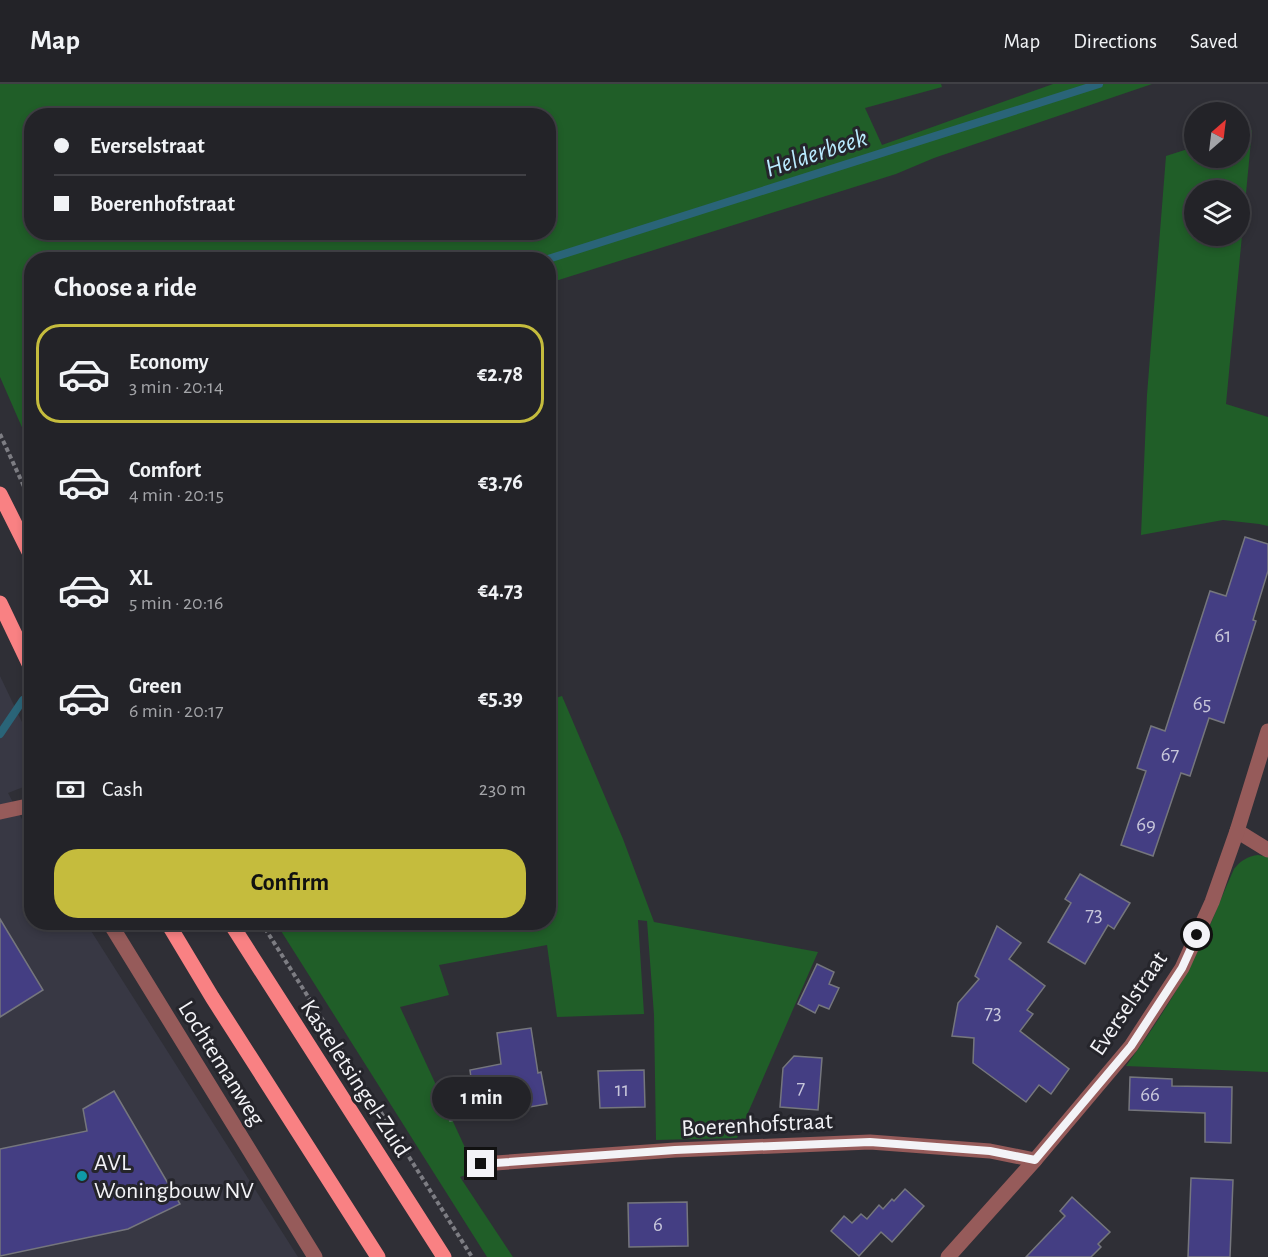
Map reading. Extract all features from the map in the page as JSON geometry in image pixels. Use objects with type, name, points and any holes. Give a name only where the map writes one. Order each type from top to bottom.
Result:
[{"type":"main road","points":[[0,494],[24,542]]},
{"type":"main road","points":[[0,603],[24,654]]},
{"type":"main road","points":[[172,930],[378,1257]]},
{"type":"main road","name":"Kasteletsingel-Zuid","points":[[235,930],[444,1257]]},
{"type":"street","name":"Everselstraat","points":[[948,1257],[1035,1160],[1131,1046],[1182,968],[1212,902],[1268,730]]},
{"type":"street","points":[[0,812],[24,807]]},
{"type":"street","points":[[1237,831],[1268,850]]},
{"type":"street","name":"Lochtemanweg","points":[[114,930],[315,1257]]},
{"type":"street","name":"Boerenhofstraat","points":[[481,1164],[675,1150],[870,1142],[990,1151],[1035,1160]]},
{"type":"path","points":[[0,434],[24,486]]},
{"type":"path","points":[[266,930],[472,1257]]},
{"type":"shaded area","points":[[0,676],[24,726],[24,787],[8,793],[24,823],[24,930],[90,930],[298,1257],[0,1257]]},
{"type":"green space","points":[[0,84],[941,84],[942,87],[865,108],[882,145],[1053,84],[1152,84],[934,158],[896,174],[556,281],[556,252],[24,252],[24,432],[0,377]]},
{"type":"green space","points":[[1184,150],[1184,168],[1248,168],[1247,180],[1184,180],[1184,246],[1241,246],[1226,404],[1268,417],[1268,526],[1223,520],[1141,535],[1147,395],[1166,156]]},
{"type":"green space","points":[[562,696],[623,839],[654,922],[818,952],[737,1138],[656,1140],[654,1015],[647,921],[638,920],[644,1014],[557,1017],[547,945],[439,965],[449,995],[400,1007],[475,1172],[460,1177],[513,1257],[487,1257],[280,930],[556,930],[556,698]]},
{"type":"green space","points":[[1258,855],[1268,857],[1268,1072],[1126,1066],[1158,1020],[1186,973],[1203,941],[1234,869],[1244,859]]},
{"type":"building","points":[[1245,537],[1268,544],[1268,571],[1253,620],[1256,621],[1224,723],[1209,718],[1190,776],[1181,773],[1153,856],[1121,845],[1146,771],[1137,768],[1151,726],[1165,731],[1210,591],[1226,596]]},
{"type":"building","points":[[1080,874],[1130,903],[1114,929],[1108,925],[1085,964],[1048,942],[1071,903],[1065,899]]},
{"type":"building","points":[[0,919],[43,990],[0,1017]]},
{"type":"building","points":[[997,926],[1021,943],[1009,959],[1045,986],[1027,1010],[1033,1014],[1020,1031],[1069,1069],[1051,1094],[1039,1085],[1026,1102],[973,1063],[974,1038],[952,1036],[958,1003],[979,979],[975,976]]},
{"type":"building","points":[[817,964],[834,972],[829,984],[839,988],[829,1009],[819,1005],[815,1013],[798,1004]]},
{"type":"building","points":[[531,1028],[538,1073],[541,1072],[547,1104],[450,1121],[445,1089],[472,1085],[470,1070],[501,1064],[497,1033]]},
{"type":"building","points":[[794,1056],[822,1058],[818,1110],[780,1107],[783,1068]]},
{"type":"building","points":[[644,1070],[645,1107],[600,1108],[598,1071]]},
{"type":"building","points":[[1130,1077],[1172,1079],[1172,1086],[1232,1087],[1231,1143],[1205,1142],[1205,1113],[1129,1110]]},
{"type":"building","name":"AVL Woningbouw NV","points":[[114,1091],[180,1204],[128,1229],[0,1256],[0,1149],[87,1131],[83,1109]]},
{"type":"building","points":[[1191,1178],[1233,1180],[1230,1257],[1188,1257]]},
{"type":"building","points":[[905,1189],[924,1206],[892,1242],[881,1232],[859,1256],[831,1231],[844,1216],[852,1223],[861,1214],[867,1219],[879,1205],[883,1209]]},
{"type":"building","points":[[1072,1197],[1110,1232],[1098,1244],[1101,1247],[1091,1257],[1026,1257],[1065,1216],[1060,1211]]},
{"type":"building","points":[[687,1202],[688,1246],[629,1247],[628,1203]]},
{"type":"waterway","name":"Helderbeek","points":[[556,257],[1099,84]]},
{"type":"waterway","name":"Helderbeek","points":[[0,734],[23,700]]},
{"type":"place","name":"AVL Woningbouw NV","points":[[82,1176]]},
{"type":"route","points":[[481,1164],[675,1150],[870,1142],[990,1151],[1035,1160],[1131,1046],[1182,968],[1197,935]]}]
